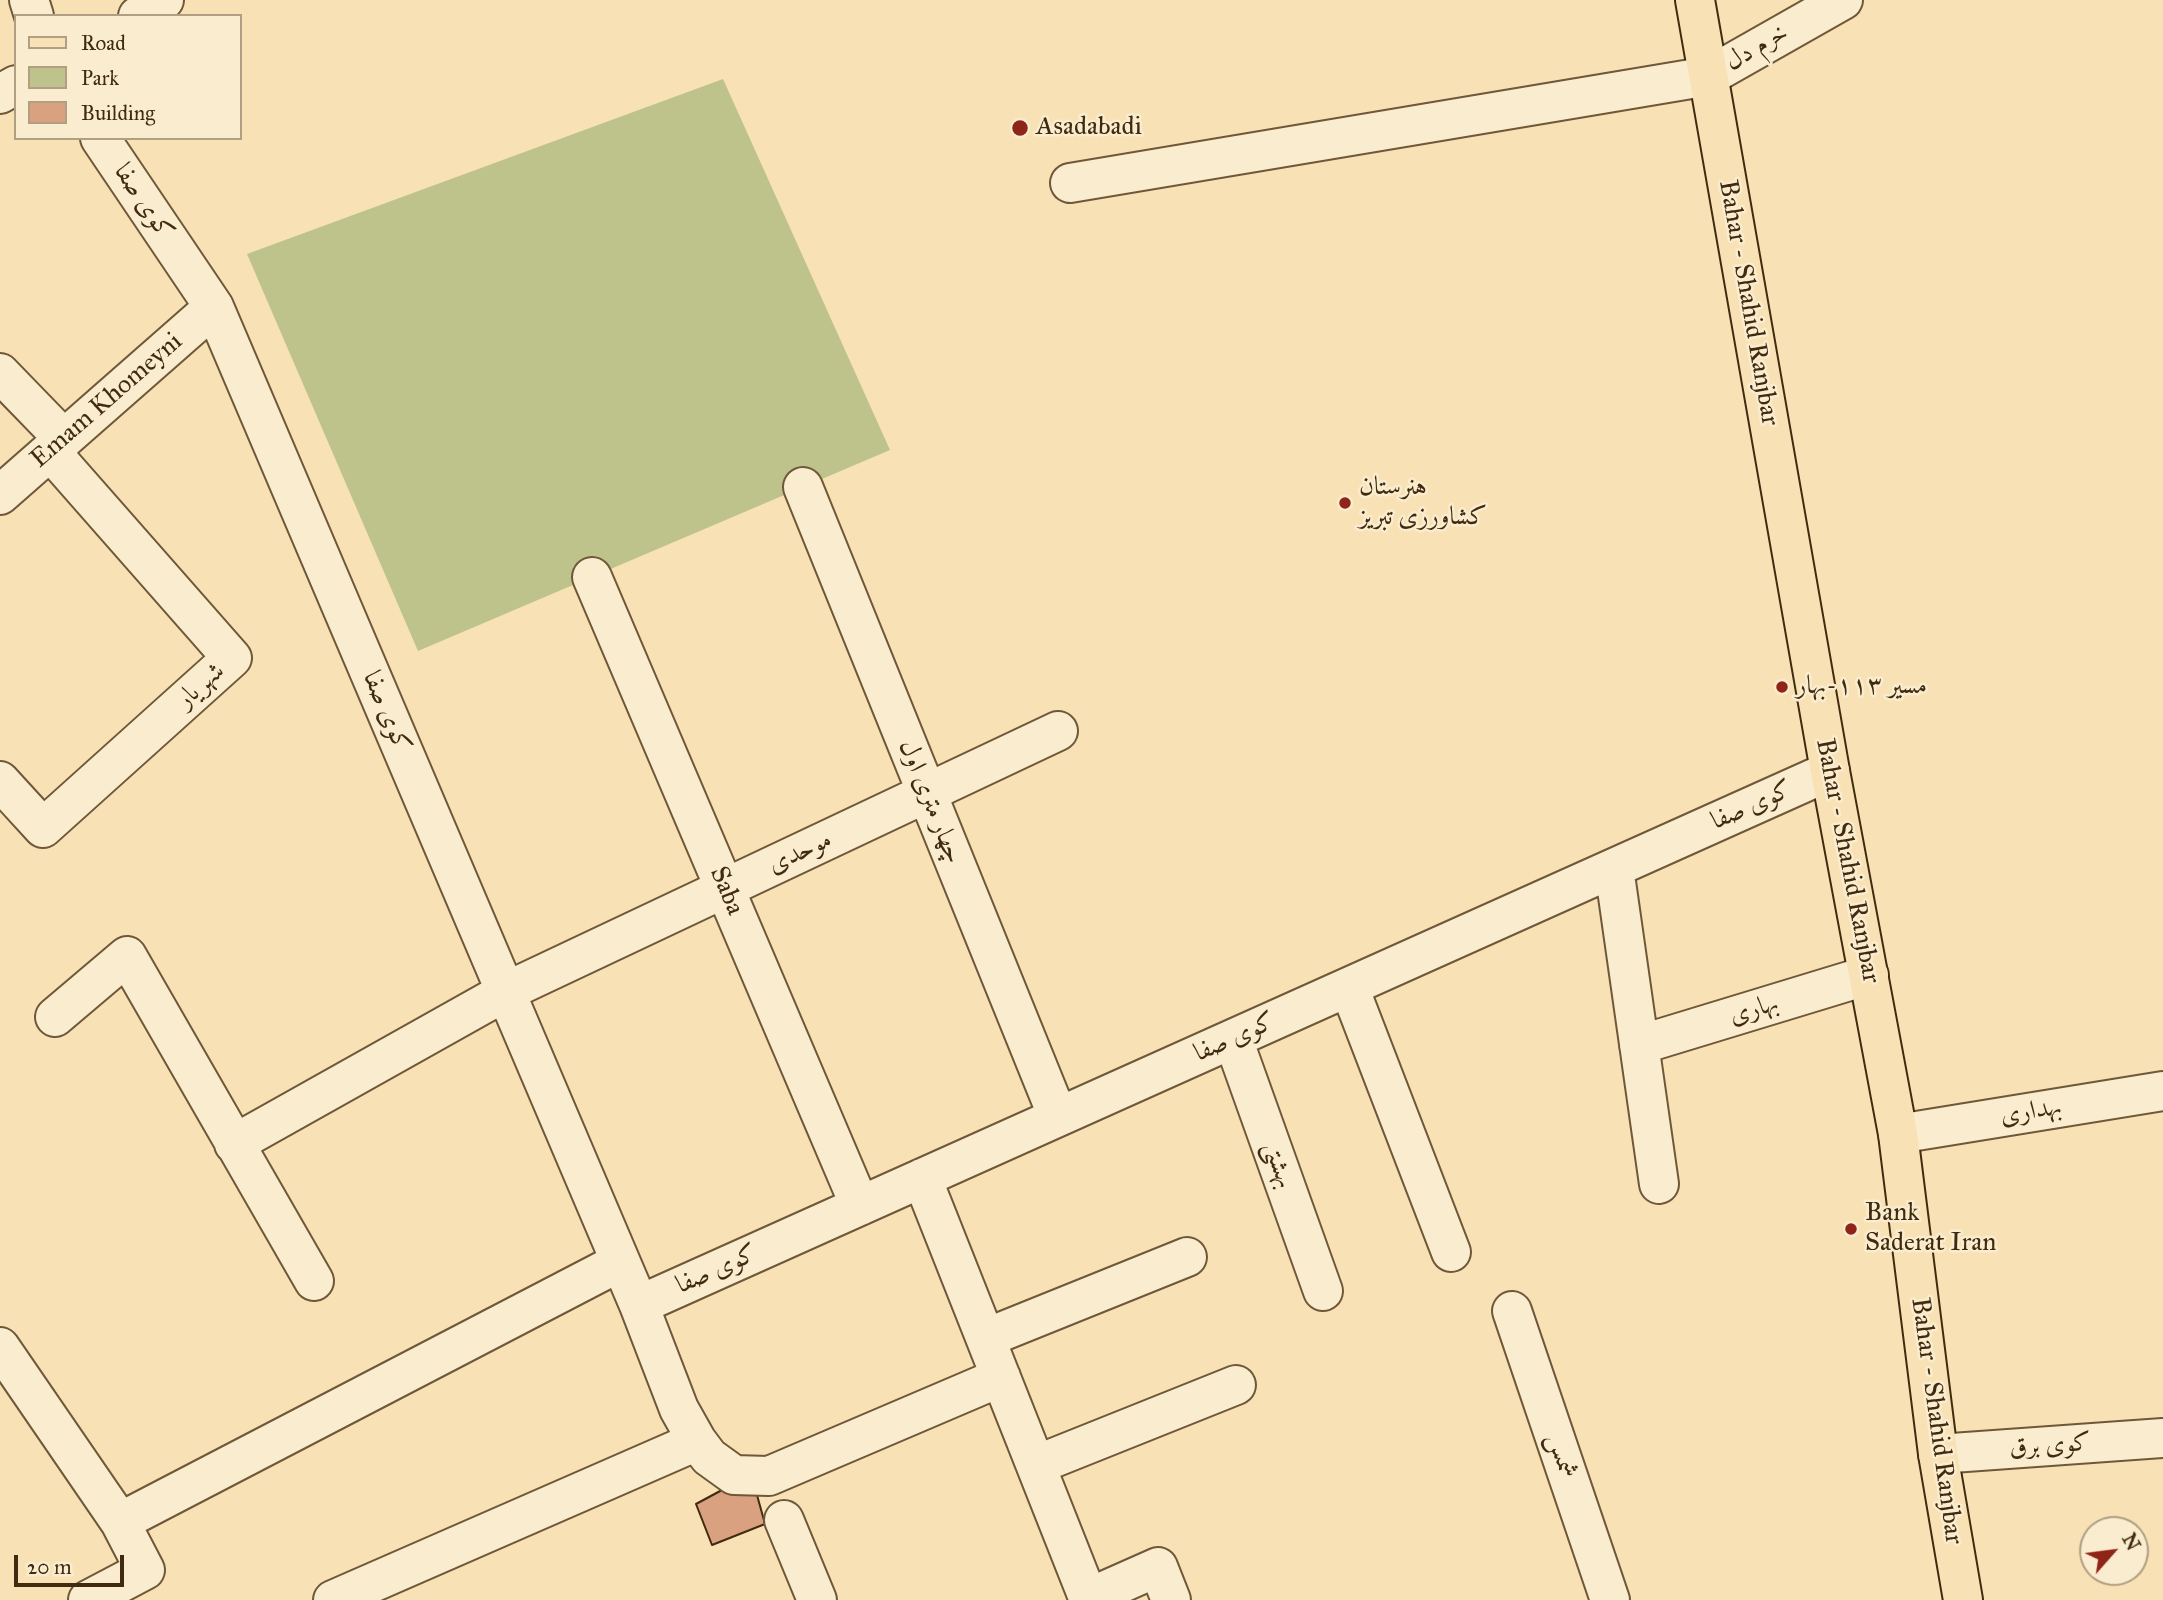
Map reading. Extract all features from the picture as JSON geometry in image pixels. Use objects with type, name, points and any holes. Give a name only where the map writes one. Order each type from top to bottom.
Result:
[{"type":"main road","name":"Bahar - Shahid Ranjbar","points":[[1695,0],[1830,771],[1898,1134],[1938,1454],[1962,1600]]},
{"type":"street","points":[[141,14],[164,0]]},
{"type":"street","name":"خرم دل","points":[[1709,76],[1843,0]]},
{"type":"street","points":[[1070,183],[1709,76]]},
{"type":"street","name":"کوی صفا","points":[[101,140],[214,307],[688,1425]]},
{"type":"street","name":"Emam Khomeyni","points":[[0,495],[214,307]]},
{"type":"street","points":[[0,373],[57,445]]},
{"type":"street","name":"شهریار","points":[[0,781],[43,828],[232,658],[57,445]]},
{"type":"street","name":"چهار متری اول","points":[[803,487],[1058,1117]]},
{"type":"street","name":"Saba","points":[[592,577],[860,1206]]},
{"type":"street","name":"موحدی","points":[[234,1144],[505,992],[1058,731]]},
{"type":"street","name":"کوی صفا","points":[[639,1305],[1830,771]]},
{"type":"street","points":[[1614,868],[1658,1184]]},
{"type":"street","points":[[55,1017],[127,956],[314,1281]]},
{"type":"street","name":"بهاری","points":[[1639,1045],[1869,975]]},
{"type":"street","points":[[1349,987],[1451,1252]]},
{"type":"street","name":"بهشتی","points":[[1233,1039],[1323,1291]]},
{"type":"street","name":"بهداری","points":[[1898,1134],[2163,1091]]},
{"type":"street","points":[[922,1178],[1089,1599],[1158,1567],[1171,1600]]},
{"type":"street","points":[[985,1338],[1187,1257]]},
{"type":"street","points":[[120,1522],[620,1262]]},
{"type":"street","name":"شمس","points":[[1512,1311],[1611,1600]]},
{"type":"street","points":[[0,1347],[120,1522],[145,1570],[88,1600]]},
{"type":"street","points":[[333,1600],[688,1425],[709,1457],[734,1475],[769,1476],[1001,1377]]},
{"type":"street","points":[[1035,1465],[1236,1385]]},
{"type":"street","name":"کوی برق","points":[[1938,1454],[2163,1437]]},
{"type":"street","points":[[769,1476],[816,1600]]},
{"type":"green space","points":[[723,79],[890,450],[418,651],[247,254]]},
{"type":"building","points":[[722,1490],[757,1495],[765,1524],[712,1545],[696,1504]]},
{"type":"place","name":"Asadabadi","points":[[1020,128]]},
{"type":"place","name":"هنرستان کشاورزی تبریز","points":[[1345,503]]},
{"type":"place","name":"مسیر ۱۱۳-بهار","points":[[1782,687]]},
{"type":"place","name":"Bank Saderat Iran","points":[[1851,1229]]}]
